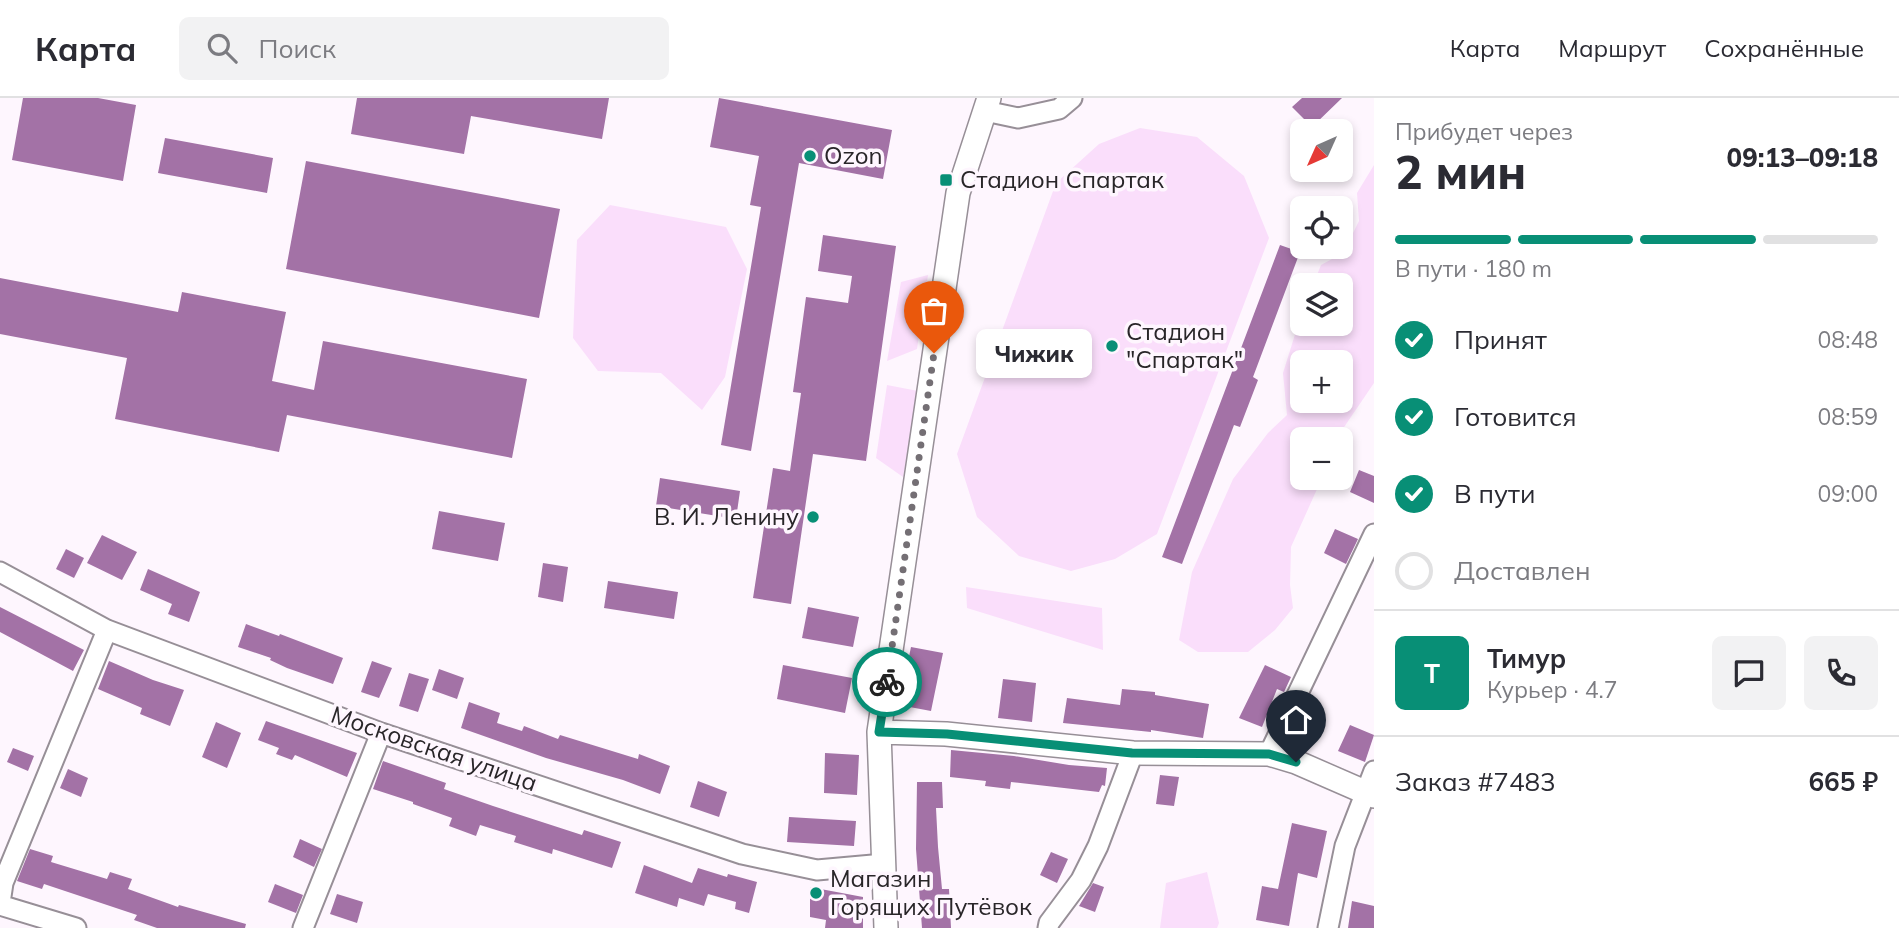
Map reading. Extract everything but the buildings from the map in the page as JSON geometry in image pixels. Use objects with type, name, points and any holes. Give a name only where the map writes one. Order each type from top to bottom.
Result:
[{"type":"street","points":[[886,928],[879,732],[958,192],[987,105],[1018,118],[1059,110],[1072,98]]},
{"type":"street","points":[[1269,754],[1374,534]]},
{"type":"street","name":"Московская улица","points":[[0,572],[107,630],[381,733],[742,854],[817,870],[884,864]]},
{"type":"street","points":[[76,928],[0,904],[3,883],[107,630]]},
{"type":"street","points":[[879,732],[947,734],[1132,753],[1269,754],[1371,786],[1345,846],[1328,928]]},
{"type":"street","points":[[303,928],[381,733]]},
{"type":"street","points":[[1048,928],[1081,880],[1098,846],[1132,753]]},
{"type":"shaded area","name":"Стадион \"Спартак\"","points":[[1140,128],[1197,137],[1244,176],[1269,238],[1157,534],[1115,559],[1071,571],[1019,556],[977,517],[957,454],[1056,183],[1099,144]]},
{"type":"shaded area","points":[[1374,165],[1374,383],[1344,427],[1290,427],[1290,490],[1317,490],[1291,547],[1290,585],[1293,608],[1275,630],[1248,652],[1198,652],[1179,640],[1192,572],[1233,479],[1268,433],[1287,415],[1283,373],[1290,351],[1290,413],[1353,413],[1353,350],[1290,350],[1295,336],[1353,336],[1353,273],[1318,273],[1321,265],[1332,259],[1353,259],[1353,233],[1359,221],[1357,193]]},
{"type":"shaded area","points":[[610,205],[726,227],[747,269],[725,377],[702,410],[661,373],[598,371],[573,338],[577,240]]},
{"type":"shaded area","points":[[928,275],[917,349],[887,361],[901,282]]},
{"type":"shaded area","points":[[887,385],[918,391],[903,477],[876,458]]},
{"type":"shaded area","points":[[966,587],[1102,608],[1103,650],[967,608]]},
{"type":"shaded area","points":[[1207,872],[1219,923],[1217,928],[1160,928],[1166,883]]},
{"type":"way so far","points":[[887,682],[934,353]]},
{"type":"place","name":"Ozon","points":[[810,156]]},
{"type":"place","name":"Стадион Спартак","points":[[946,180]]},
{"type":"place","name":"Стадион \"Спартак\"","points":[[1112,346]]},
{"type":"place","name":"Чижик","points":[[934,353]]},
{"type":"place","name":"В. И. Ленину","points":[[813,517]]},
{"type":"place","name":"Магазин Горящих Путёвок","points":[[816,893]]},
{"type":"route","points":[[887,682],[879,732],[947,734],[1132,753],[1269,754],[1296,762]]}]
